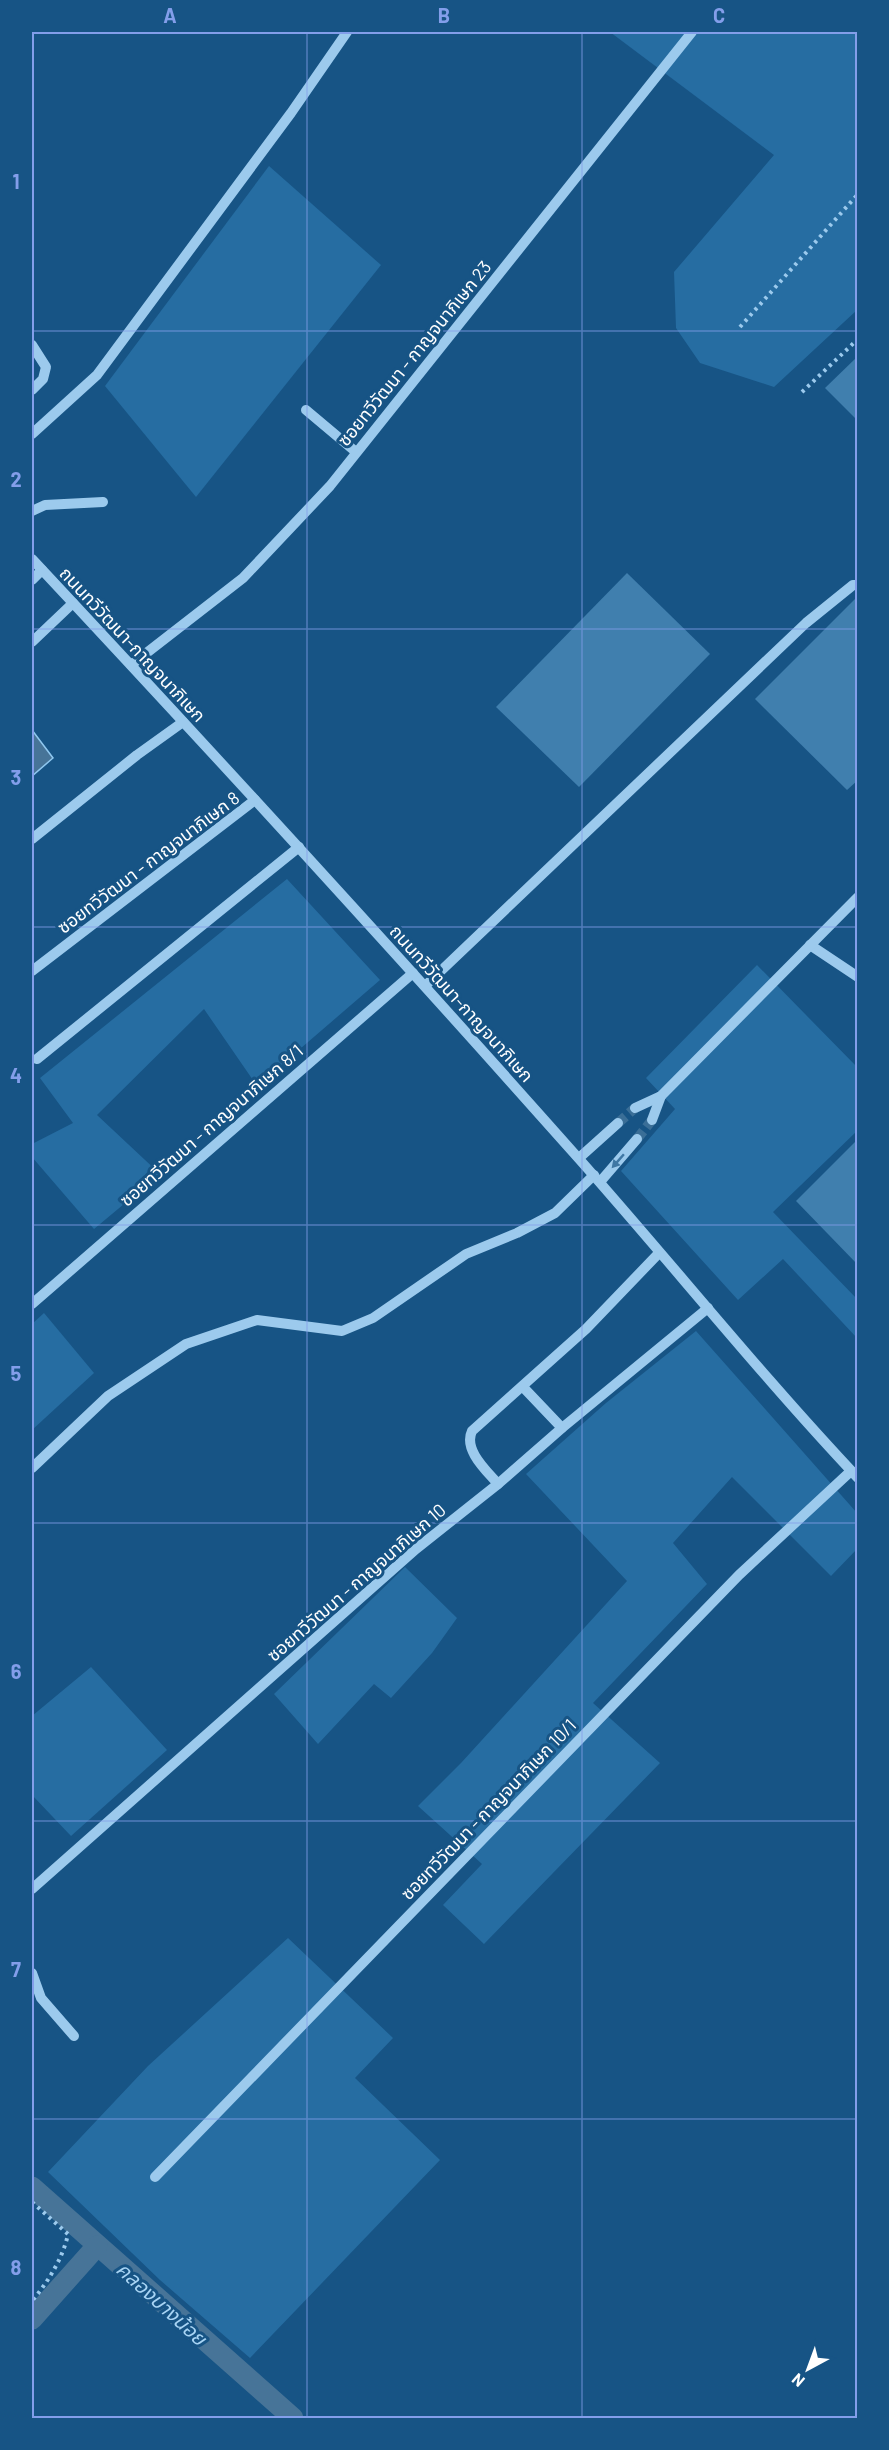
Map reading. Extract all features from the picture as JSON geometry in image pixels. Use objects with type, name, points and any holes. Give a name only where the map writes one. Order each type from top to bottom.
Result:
[{"type":"street","points":[[32,434],[97,375],[291,113],[347,32]]},
{"type":"street","name":"ซอยทวีวัฒนา - กาญจนาภิเษก 23","points":[[131,665],[214,602],[254,567],[330,486],[692,32]]},
{"type":"street","points":[[32,345],[46,367],[43,379],[32,390]]},
{"type":"street","points":[[306,410],[356,452]]},
{"type":"street","points":[[32,511],[45,505],[103,502]]},
{"type":"street","name":"ถนนทวีวัฒนา-กาญจนาภิเษก","points":[[32,559],[425,986],[579,1158],[659,1254],[854,1474]]},
{"type":"street","points":[[32,580],[42,570]]},
{"type":"street","points":[[425,986],[806,623],[853,585],[858,585]]},
{"type":"street","points":[[32,642],[73,603]]},
{"type":"street","points":[[32,838],[137,755],[183,722]]},
{"type":"street","name":"ซอยทวีวัฒนา - กาญจนาภิเษก 8","points":[[32,971],[255,800]]},
{"type":"street","points":[[37,1059],[298,847]]},
{"type":"street","points":[[635,1108],[661,1096],[858,897]]},
{"type":"street","points":[[810,945],[858,977]]},
{"type":"street","name":"ซอยทวีวัฒนา - กาญจนาภิเษก 8/1","points":[[32,1304],[413,973]]},
{"type":"street","points":[[652,1120],[661,1096]]},
{"type":"street","points":[[579,1158],[618,1123]]},
{"type":"street","points":[[32,1468],[108,1396],[186,1344],[257,1320],[342,1331],[373,1317],[466,1254],[517,1233],[555,1213],[597,1179],[637,1139]]},
{"type":"street","points":[[498,1484],[474,1454],[469,1438],[472,1431],[586,1329],[659,1254]]},
{"type":"street","name":"ซอยทวีวัฒนา - กาญจนาภิเษก 10","points":[[32,1889],[416,1549],[498,1484],[562,1428],[708,1308]]},
{"type":"street","points":[[523,1387],[562,1428]]},
{"type":"street","name":"ซอยทวีวัฒนา - กาญจนาภิเษก 10/1","points":[[155,2177],[739,1575],[854,1474]]},
{"type":"street","points":[[32,1973],[35,1994],[74,2036]]},
{"type":"path","points":[[740,327],[858,194]]},
{"type":"path","points":[[802,392],[858,339]]},
{"type":"path","points":[[32,2202],[68,2234],[64,2250],[32,2301]]},
{"type":"shaded area","points":[[610,32],[857,32],[857,310],[774,387],[700,363],[676,328],[674,272],[774,155]]},
{"type":"shaded area","points":[[269,166],[381,265],[196,497],[105,386]]},
{"type":"shaded area","points":[[32,730],[53,758],[32,776]]},
{"type":"shaded area","points":[[287,879],[380,980],[257,1086],[204,1009],[97,1115],[160,1174],[94,1229],[32,1157],[32,1144],[73,1123],[40,1078]]},
{"type":"shaded area","points":[[757,965],[857,1067],[857,1131],[773,1212],[857,1299],[857,1338],[783,1259],[738,1300],[621,1171],[675,1109],[646,1078]]},
{"type":"shaded area","points":[[44,1313],[94,1373],[32,1430],[32,1324]]},
{"type":"shaded area","points":[[696,1331],[857,1513],[857,1549],[831,1576],[732,1477],[673,1543],[707,1584],[593,1703],[660,1763],[484,1944],[443,1905],[482,1864],[418,1806],[461,1763],[627,1581],[526,1474],[606,1403]]},
{"type":"shaded area","points":[[405,1567],[457,1618],[432,1653],[391,1698],[374,1684],[318,1744],[274,1694]]},
{"type":"shaded area","points":[[91,1667],[167,1750],[71,1836],[32,1795],[32,1716]]},
{"type":"shaded area","points":[[288,1938],[393,2038],[355,2078],[440,2160],[250,2358],[160,2280],[48,2172],[148,2066]]},
{"type":"building","points":[[858,356],[858,421],[825,388]]},
{"type":"building","points":[[627,573],[710,654],[579,787],[496,707]]},
{"type":"building","points":[[858,596],[858,780],[847,790],[755,699]]},
{"type":"building","points":[[858,1139],[858,1265],[796,1201]]},
{"type":"waterway","name":"คลองบางน้อย","points":[[32,2187],[293,2418]]},
{"type":"waterway","points":[[32,2319],[97,2246]]},
{"type":"tunnel","points":[[618,1123],[635,1108]]},
{"type":"tunnel","points":[[637,1139],[652,1120]]}]
